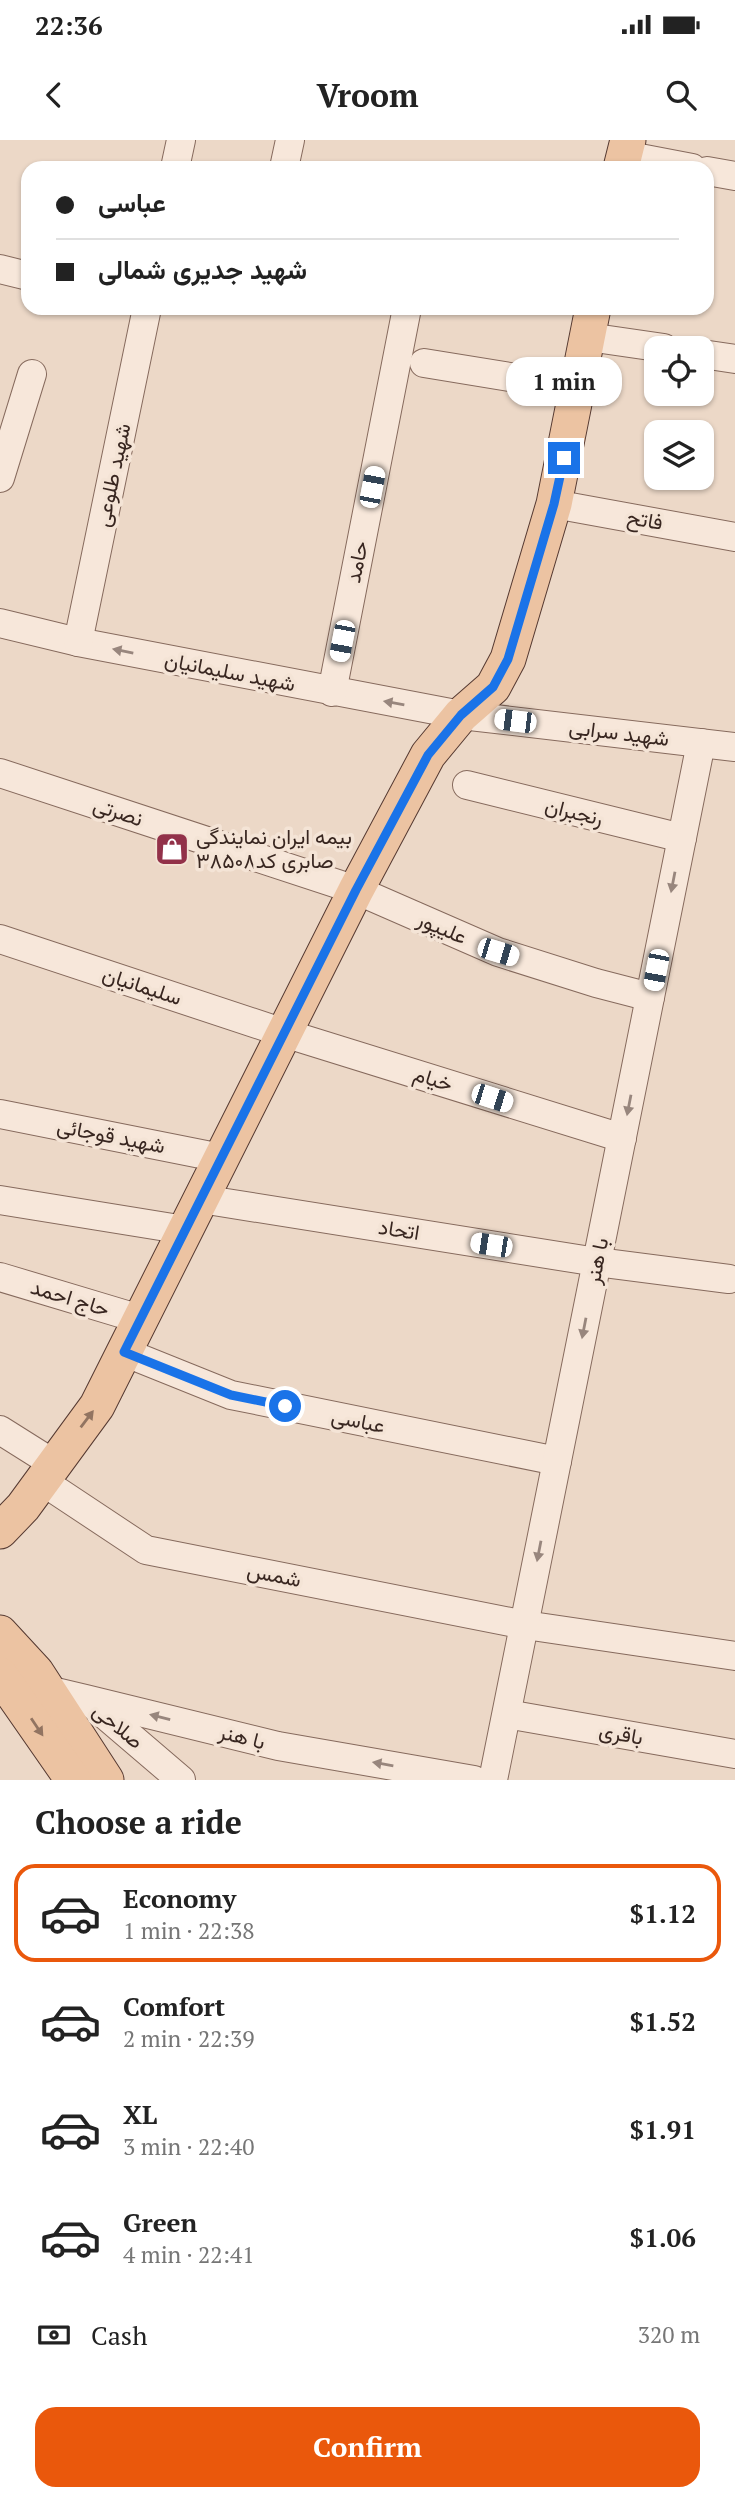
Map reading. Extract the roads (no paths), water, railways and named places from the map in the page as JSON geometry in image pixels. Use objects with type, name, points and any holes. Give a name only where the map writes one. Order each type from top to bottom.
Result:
[{"type":"main road","points":[[0,1531],[23,1507],[97,1406],[356,890],[428,755],[461,715],[493,687],[508,659],[554,504],[591,322]]},
{"type":"main road","points":[[0,1633],[36,1672],[106,1780]]},
{"type":"main road","points":[[6,1682],[73,1780]]},
{"type":"street","points":[[176,161],[181,140]]},
{"type":"street","points":[[286,161],[290,140]]},
{"type":"street","points":[[624,154],[658,161]]},
{"type":"street","points":[[714,172],[735,176]]},
{"type":"street","points":[[0,269],[21,274]]},
{"type":"street","name":"شهید طلوعی","points":[[79,642],[146,315]]},
{"type":"street","name":"حامد","points":[[331,692],[406,315]]},
{"type":"street","points":[[591,322],[644,341]]},
{"type":"street","points":[[714,356],[735,359]]},
{"type":"street","points":[[424,363],[577,388]]},
{"type":"street","points":[[0,478],[32,374]]},
{"type":"street","name":"فاتح","points":[[554,504],[735,537]]},
{"type":"street","name":"شهید سلیمانیان","points":[[0,624],[331,692],[461,715]]},
{"type":"street","name":"شهید سرابی","points":[[461,715],[735,747]]},
{"type":"street","name":"با هنر","points":[[494,1780],[701,743]]},
{"type":"street","name":"نصرتی","points":[[0,773],[356,890]]},
{"type":"street","name":"رنجبران","points":[[467,785],[682,838]]},
{"type":"street","name":"علیپور","points":[[356,890],[498,952],[650,997]]},
{"type":"street","name":"سلیمانیان","points":[[0,939],[285,1032]]},
{"type":"street","name":"خیام","points":[[285,1032],[622,1138]]},
{"type":"street","name":"شهید قوجائی","points":[[0,1114],[221,1158]]},
{"type":"street","name":"اتحاد","points":[[201,1199],[597,1262],[729,1279]]},
{"type":"street","points":[[0,1200],[185,1230]]},
{"type":"street","name":"حاج احمد","points":[[0,1277],[140,1320]]},
{"type":"street","name":"عباسی","points":[[124,1352],[231,1395],[557,1461]]},
{"type":"street","name":"شمس","points":[[0,1430],[48,1473],[146,1549],[525,1625],[735,1656]]},
{"type":"street","name":"با هنر","points":[[6,1682],[278,1746],[474,1780]]},
{"type":"street","name":"صلاحی","points":[[86,1699],[181,1780]]},
{"type":"street","name":"باقری","points":[[507,1714],[735,1754]]},
{"type":"place","name":"بیمه ایران نمایندگی صابری کد۳۸۵۰۸","points":[[172,849]]}]
